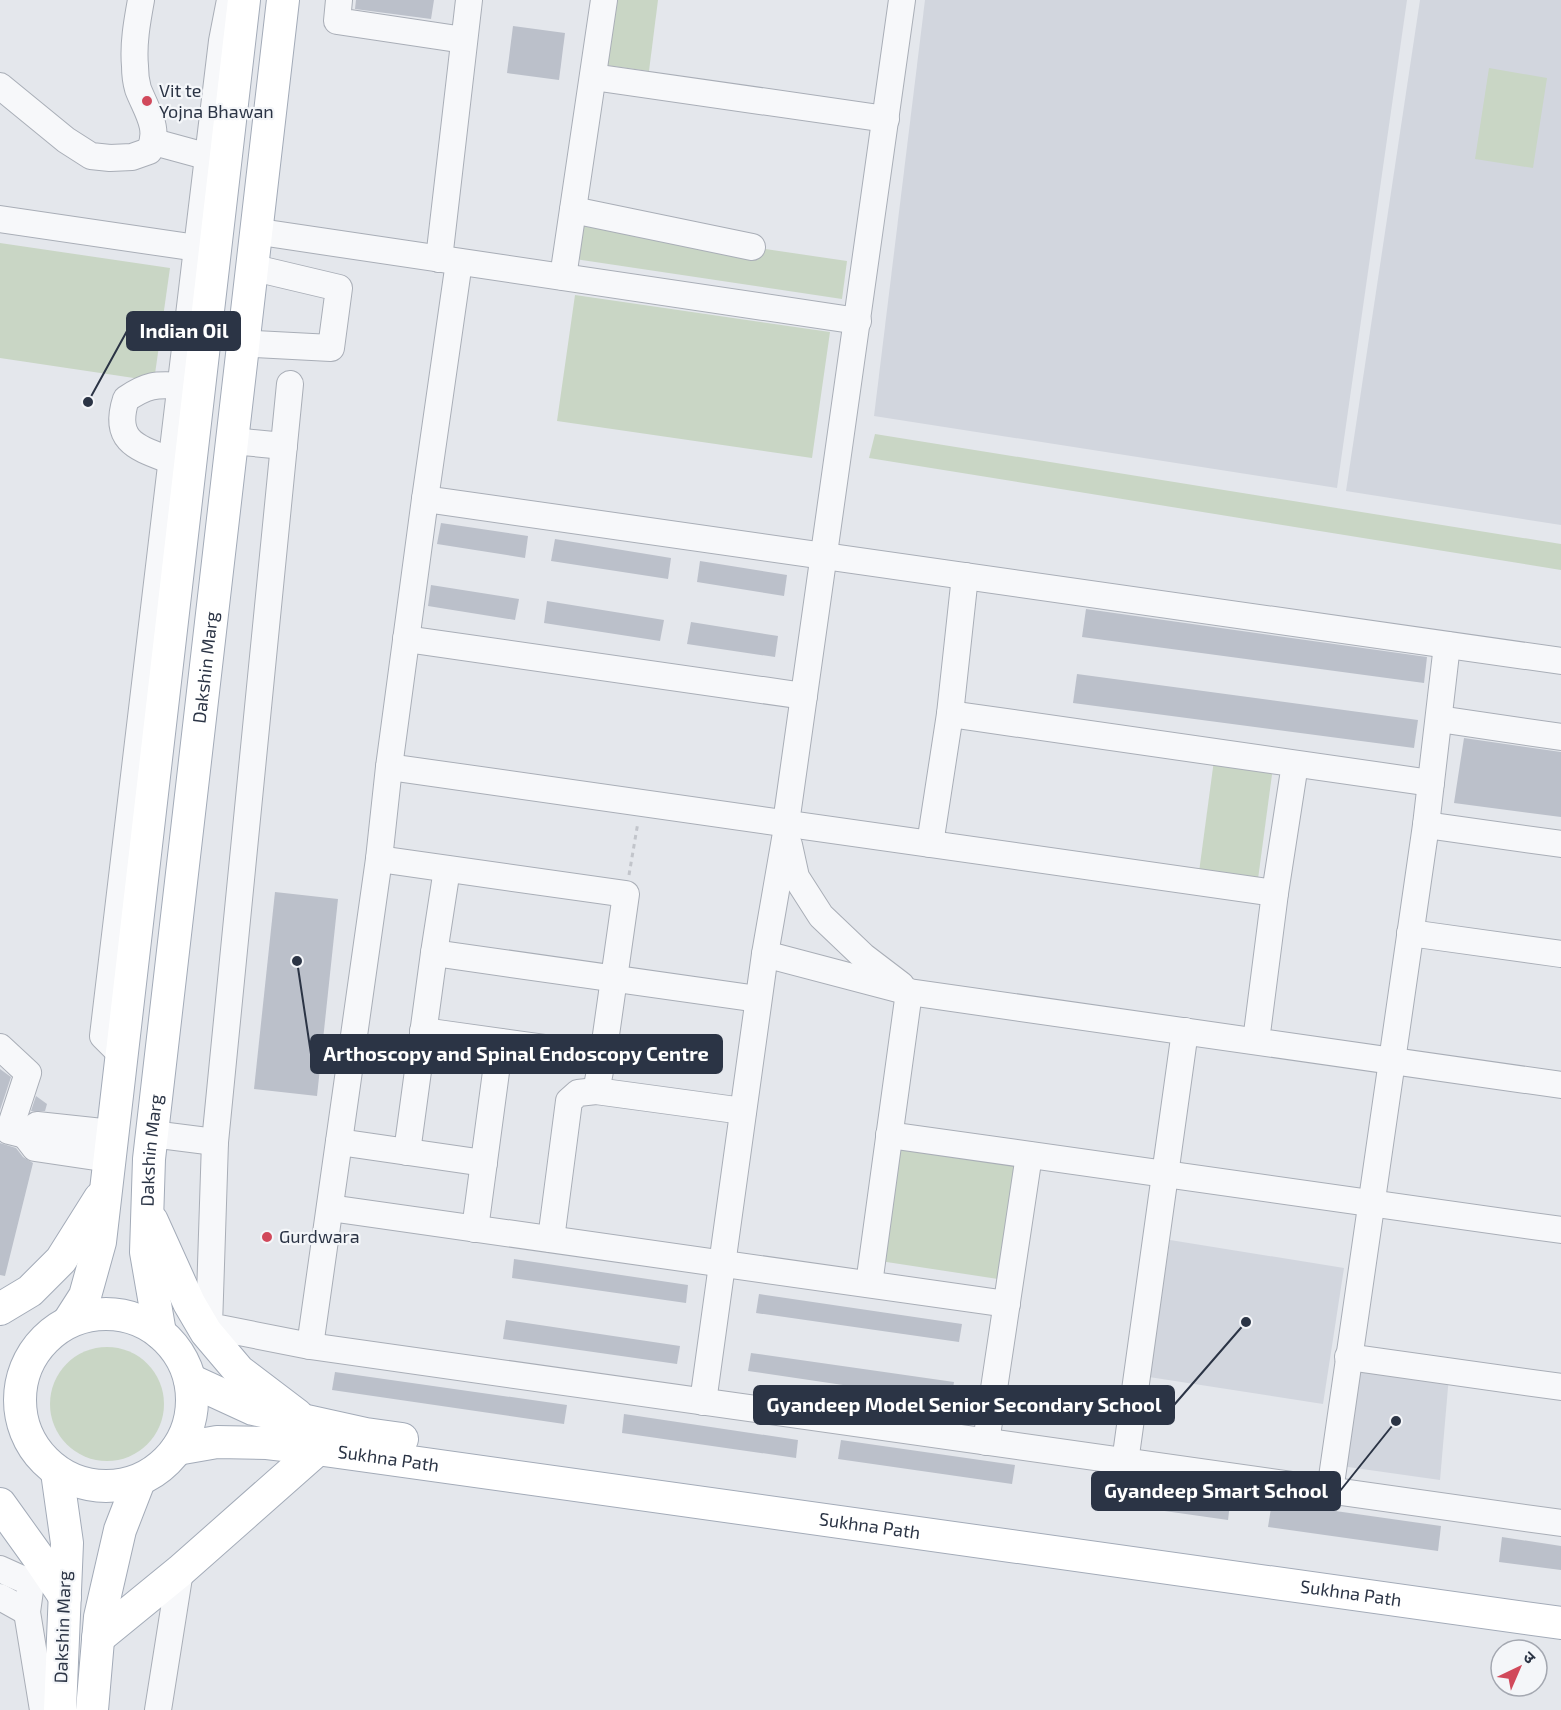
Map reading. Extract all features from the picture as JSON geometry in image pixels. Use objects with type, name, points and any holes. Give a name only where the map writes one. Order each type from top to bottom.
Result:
[{"type":"main road","points":[[69,1322],[85,1296],[100,1242],[244,0]]},
{"type":"main road","name":"Dakshin Marg","points":[[160,1333],[146,1252],[149,1160],[283,0]]},
{"type":"main road","points":[[0,1310],[30,1291],[61,1260],[109,1160]]},
{"type":"main road","points":[[147,1209],[189,1303],[206,1332],[239,1371],[304,1420]]},
{"type":"main road","points":[[103,1314],[128,1317],[160,1333],[181,1358],[190,1380],[192,1394],[189,1424],[182,1442],[168,1461],[154,1473],[139,1481],[109,1487],[84,1484],[57,1472],[41,1458],[11,1418],[20,1410],[24,1371],[32,1355],[39,1345],[69,1322],[82,1317],[103,1314]]},
{"type":"main road","points":[[0,1363],[32,1355]]},
{"type":"main road","name":"Sukhna Path","points":[[190,1380],[253,1409],[366,1434],[1561,1602]]},
{"type":"main road","name":"Sukhna Path","points":[[177,1449],[217,1442],[267,1443],[318,1449],[1561,1623]]},
{"type":"main road","points":[[98,1638],[180,1570],[318,1449]]},
{"type":"main road","name":"Dakshin Marg","points":[[52,1705],[64,1597],[67,1543],[57,1472]]},
{"type":"main road","name":"Dakshin Marg","points":[[92,1710],[100,1617],[120,1530],[139,1481]]},
{"type":"main road","points":[[0,1504],[64,1597]]},
{"type":"street","points":[[0,86],[66,140],[91,156],[110,159],[132,157],[149,151],[154,142],[154,128],[137,86],[135,63],[136,26],[141,0]]},
{"type":"street","points":[[122,1055],[104,1036],[222,41],[230,0]]},
{"type":"street","points":[[160,1063],[173,1040],[294,0]]},
{"type":"street","points":[[339,0],[337,21],[464,40]]},
{"type":"street","points":[[310,1346],[379,859],[424,499],[449,260],[464,40],[469,0]]},
{"type":"street","points":[[563,277],[604,0]]},
{"type":"street","points":[[703,1402],[758,999],[786,828],[822,556],[858,321],[902,0]]},
{"type":"street","points":[[593,77],[886,119]]},
{"type":"street","points":[[154,142],[209,157]]},
{"type":"street","points":[[573,210],[752,247]]},
{"type":"street","points":[[0,219],[197,248]]},
{"type":"street","points":[[267,233],[858,321]]},
{"type":"street","points":[[255,344],[331,348],[339,288],[263,270]]},
{"type":"street","points":[[290,384],[215,1143],[209,1326],[310,1346],[1561,1523]]},
{"type":"street","points":[[172,461],[134,446],[121,424],[122,410],[126,399],[150,386],[181,386]]},
{"type":"street","points":[[243,442],[284,446]]},
{"type":"street","points":[[424,499],[1561,661]]},
{"type":"street","points":[[930,844],[950,714],[965,576]]},
{"type":"street","points":[[406,639],[804,696]]},
{"type":"street","points":[[1330,1491],[1426,825],[1447,645]]},
{"type":"street","points":[[950,714],[1431,783]]},
{"type":"street","points":[[1439,719],[1561,736]]},
{"type":"street","points":[[1256,1041],[1275,893],[1295,764]]},
{"type":"street","points":[[389,767],[641,803],[786,828],[930,844],[1275,893]]},
{"type":"street","points":[[1426,825],[1561,844]]},
{"type":"street","points":[[786,828],[796,877],[821,916],[863,956],[909,992]]},
{"type":"street","points":[[379,859],[626,894],[596,1091]]},
{"type":"street","points":[[407,1152],[447,869]]},
{"type":"street","points":[[1410,933],[1561,954]]},
{"type":"street","points":[[434,953],[758,999]]},
{"type":"street","points":[[765,954],[909,992],[1561,1085]]},
{"type":"street","points":[[869,1284],[909,992]]},
{"type":"street","points":[[423,1031],[603,1056]]},
{"type":"street","points":[[1125,1462],[1185,1031]]},
{"type":"street","points":[[475,1229],[500,1042]]},
{"type":"street","points":[[0,1047],[28,1073],[12,1135],[35,1148],[109,1160]]},
{"type":"street","points":[[551,1239],[569,1101],[578,1093],[596,1091],[743,1111]]},
{"type":"street","points":[[152,1134],[215,1143]]},
{"type":"street","points":[[889,1135],[1561,1230]]},
{"type":"street","points":[[339,1142],[484,1163]]},
{"type":"street","points":[[986,1442],[1029,1155]]},
{"type":"street","points":[[330,1208],[1007,1304]]},
{"type":"street","points":[[1348,1357],[1561,1387]]},
{"type":"street","points":[[0,1569],[32,1583],[27,1612],[52,1705]]},
{"type":"street","points":[[158,1710],[180,1570]]},
{"type":"street","points":[[0,1597],[27,1612]]},
{"type":"path","points":[[626,894],[641,803]]},
{"type":"shaded area","points":[[925,0],[1407,0],[1337,488],[874,416]]},
{"type":"shaded area","points":[[1420,0],[1561,0],[1561,525],[1346,491]]},
{"type":"shaded area","points":[[1170,1240],[1344,1268],[1323,1404],[1149,1377]]},
{"type":"shaded area","points":[[1355,1362],[1449,1376],[1440,1480],[1341,1466]]},
{"type":"green space","points":[[613,0],[658,0],[649,71],[605,65]]},
{"type":"green space","points":[[1489,68],[1547,78],[1533,168],[1475,159]]},
{"type":"green space","points":[[581,222],[847,261],[842,299],[575,259]]},
{"type":"green space","points":[[0,243],[170,268],[154,381],[0,358]]},
{"type":"green space","points":[[575,295],[830,332],[812,458],[557,421]]},
{"type":"green space","points":[[875,434],[1561,544],[1561,570],[869,458]]},
{"type":"green space","points":[[1214,760],[1273,767],[1258,879],[1199,872]]},
{"type":"green space","points":[[898,1146],[1015,1165],[998,1279],[880,1261]]},
{"type":"green space","points":[[107,1347],[129,1351],[147,1364],[160,1382],[164,1404],[160,1426],[147,1444],[129,1457],[107,1461],[85,1457],[67,1444],[54,1426],[50,1404],[54,1382],[67,1364],[85,1351]]},
{"type":"building","points":[[356,0],[434,0],[431,19],[355,9]]},
{"type":"building","points":[[513,26],[565,33],[559,80],[507,73]]},
{"type":"building","points":[[441,523],[528,536],[525,558],[437,544]]},
{"type":"building","points":[[555,539],[671,558],[668,579],[551,561]]},
{"type":"building","points":[[700,561],[787,575],[784,596],[697,582]]},
{"type":"building","points":[[431,585],[519,599],[515,620],[428,606]]},
{"type":"building","points":[[547,601],[664,620],[660,641],[544,623]]},
{"type":"building","points":[[1086,609],[1427,657],[1424,683],[1082,637]]},
{"type":"building","points":[[691,622],[778,636],[775,657],[687,644]]},
{"type":"building","points":[[1077,674],[1418,720],[1414,748],[1073,703]]},
{"type":"building","points":[[1464,738],[1561,752],[1561,817],[1454,803]]},
{"type":"building","points":[[275,892],[338,899],[317,1096],[254,1089]]},
{"type":"building","points":[[0,1069],[11,1077],[0,1110]]},
{"type":"building","points":[[36,1096],[47,1104],[45,1111],[31,1111]]},
{"type":"building","points":[[0,1143],[16,1148],[23,1157],[33,1163],[5,1276],[0,1275]]},
{"type":"building","points":[[514,1259],[688,1285],[686,1303],[512,1278]]},
{"type":"building","points":[[759,1294],[962,1324],[959,1342],[756,1313]]},
{"type":"building","points":[[506,1320],[680,1346],[677,1364],[503,1339]]},
{"type":"building","points":[[751,1353],[954,1382],[951,1401],[748,1371]]},
{"type":"building","points":[[335,1372],[567,1405],[564,1424],[332,1390]]},
{"type":"building","points":[[624,1414],[798,1440],[796,1458],[622,1433]]},
{"type":"building","points":[[841,1440],[1015,1465],[1012,1484],[838,1459]]},
{"type":"building","points":[[1104,1477],[1231,1495],[1228,1520],[1101,1502]]},
{"type":"building","points":[[1272,1502],[1441,1526],[1438,1551],[1268,1527]]},
{"type":"building","points":[[1502,1537],[1561,1546],[1561,1570],[1499,1562]]},
{"type":"place","name":"Vit te Yojna Bhawan","points":[[147,101]]},
{"type":"place","name":"Indian Oil","points":[[88,402]]},
{"type":"place","name":"Arthoscopy and Spinal Endoscopy Centre","points":[[297,961]]},
{"type":"place","name":"Gurdwara","points":[[267,1237]]},
{"type":"place","name":"Gyandeep Model Senior Secondary School","points":[[1246,1322]]},
{"type":"place","name":"Gyandeep Smart School","points":[[1396,1421]]}]
